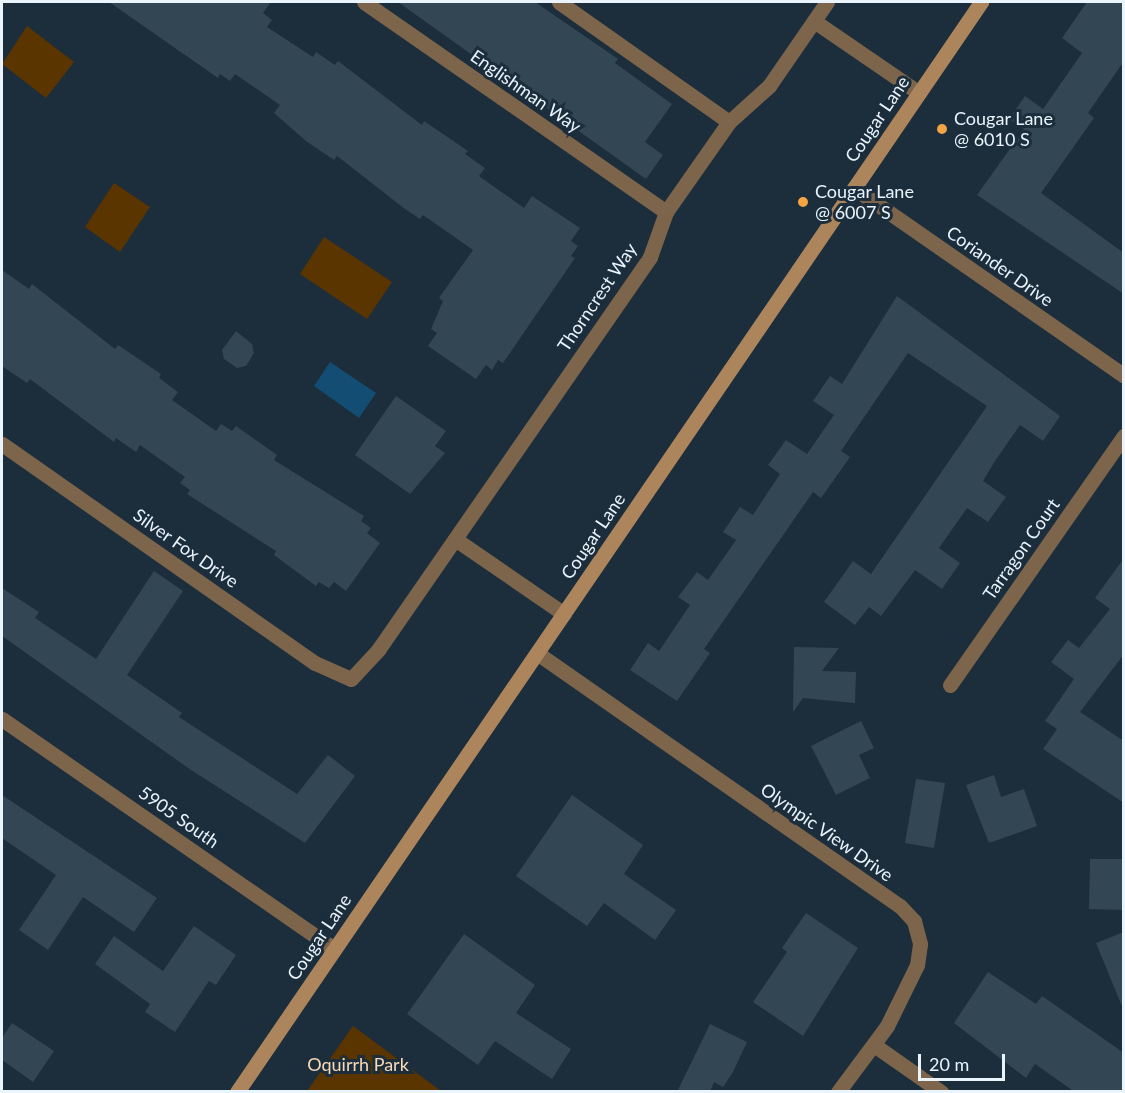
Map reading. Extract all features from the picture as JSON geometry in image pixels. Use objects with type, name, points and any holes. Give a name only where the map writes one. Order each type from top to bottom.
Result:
[{"type":"main road","name":"Cougar Lane","points":[[237,1092],[981,2]]},
{"type":"street","name":"Englishman Way","points":[[364,2],[666,212]]},
{"type":"street","points":[[558,2],[729,122]]},
{"type":"street","name":"Thorncrest Way","points":[[351,679],[378,650],[650,257],[666,212],[729,122],[769,86],[827,2]]},
{"type":"street","points":[[814,21],[919,93]]},
{"type":"street","name":"Coriander Drive","points":[[854,188],[1124,376]]},
{"type":"street","name":"Tarragon Court","points":[[950,685],[1124,436]]},
{"type":"street","name":"Silver Fox Drive","points":[[2,444],[315,663],[351,679]]},
{"type":"street","points":[[455,539],[564,614]]},
{"type":"street","name":"Olympic View Drive","points":[[537,652],[900,906],[914,921],[920,944],[917,965],[874,1045]]},
{"type":"street","name":"5905 South","points":[[2,719],[334,949]]},
{"type":"street","points":[[838,1092],[874,1045],[941,1092]]},
{"type":"green space","points":[[27,26],[74,62],[46,98],[2,64]]},
{"type":"green space","points":[[114,183],[150,207],[120,252],[85,227]]},
{"type":"green space","points":[[324,237],[392,282],[367,319],[300,274]]},
{"type":"green space","name":"Oquirrh Park","points":[[353,1026],[441,1091],[307,1091]]},
{"type":"water","points":[[330,362],[376,393],[359,418],[314,386]]},
{"type":"building","points":[[109,2],[271,2],[263,13],[272,20],[267,27],[313,57],[316,52],[335,65],[338,61],[422,125],[424,121],[468,151],[465,154],[485,168],[479,176],[524,208],[532,196],[580,228],[571,241],[578,246],[571,256],[575,258],[503,363],[498,360],[492,370],[486,365],[476,379],[428,346],[437,333],[431,329],[443,301],[439,298],[473,250],[423,215],[420,219],[405,209],[337,156],[334,160],[306,141],[274,113],[280,105],[235,74],[230,81],[220,74],[218,78]]},
{"type":"building","points":[[398,2],[535,2],[618,59],[615,63],[672,104],[645,142],[663,155],[646,179]]},
{"type":"building","points":[[1087,2],[1124,2],[1124,61],[1088,113],[1094,118],[1041,193],[1124,253],[1124,294],[977,195],[1024,129],[1009,119],[1025,96],[1043,109],[1082,53],[1062,38]]},
{"type":"building","points":[[2,270],[29,289],[32,284],[115,349],[118,345],[161,374],[159,378],[178,392],[172,400],[216,431],[221,424],[232,431],[236,426],[277,455],[274,460],[364,516],[361,521],[371,528],[367,533],[380,543],[346,591],[334,582],[329,588],[319,582],[316,586],[274,555],[276,551],[187,494],[190,490],[180,483],[185,477],[140,445],[136,452],[116,438],[114,442],[30,379],[27,383],[2,366]]},
{"type":"building","points":[[897,296],[1060,416],[1043,441],[1020,425],[995,461],[983,481],[1006,497],[988,522],[967,508],[939,548],[960,563],[942,589],[915,570],[881,616],[869,607],[855,625],[824,602],[853,561],[871,574],[987,406],[908,353],[841,451],[850,457],[821,498],[813,492],[704,649],[710,653],[677,701],[630,670],[648,643],[659,651],[690,605],[678,597],[697,572],[708,580],[736,540],[723,532],[740,507],[753,515],[780,474],[768,465],[786,440],[807,454],[834,415],[813,401],[830,376],[842,384]]},
{"type":"building","points":[[236,331],[252,344],[254,353],[246,366],[237,368],[224,359],[222,350]]},
{"type":"building","points":[[396,396],[446,431],[435,446],[445,453],[410,494],[355,455]]},
{"type":"building","points":[[1124,558],[1124,654],[1080,712],[1124,741],[1124,803],[1043,749],[1057,729],[1045,721],[1074,679],[1051,662],[1068,640],[1079,648],[1110,609],[1095,598]]},
{"type":"building","points":[[154,571],[183,591],[127,675],[182,713],[179,717],[297,794],[328,755],[355,776],[305,843],[191,770],[2,636],[2,588],[39,612],[35,618],[96,659]]},
{"type":"building","points":[[794,647],[839,648],[822,671],[856,672],[855,703],[803,698],[793,712]]},
{"type":"building","points":[[861,721],[874,748],[859,755],[870,778],[836,795],[811,746]]},
{"type":"building","points":[[994,775],[1001,797],[1024,789],[1037,826],[989,843],[966,785]]},
{"type":"building","points":[[916,779],[945,783],[934,848],[905,843]]},
{"type":"building","points":[[2,795],[157,898],[134,932],[83,897],[48,950],[19,930],[56,875],[2,838]]},
{"type":"building","points":[[572,795],[643,845],[624,874],[676,910],[655,940],[604,903],[587,926],[516,876]]},
{"type":"building","points":[[1090,859],[1124,859],[1124,910],[1089,909]]},
{"type":"building","points":[[806,913],[858,948],[803,1036],[753,1002],[787,952],[782,948]]},
{"type":"building","points":[[194,926],[236,955],[216,985],[209,981],[175,1032],[145,1012],[150,1004],[95,964],[114,936],[163,971]]},
{"type":"building","points":[[1124,932],[1124,1009],[1123,1009],[1096,943]]},
{"type":"building","points":[[464,934],[535,985],[516,1013],[571,1049],[552,1079],[495,1041],[478,1065],[407,1014]]},
{"type":"building","points":[[988,972],[1036,1004],[1042,996],[1124,1053],[1124,1092],[1075,1092],[1035,1064],[1026,1078],[954,1023]]},
{"type":"building","points":[[12,1023],[54,1051],[33,1082],[2,1060],[2,1038]]},
{"type":"building","points":[[710,1024],[747,1042],[733,1072],[723,1087],[714,1082],[710,1092],[677,1092]]},
{"type":"place","name":"Cougar Lane @ 6010 S","points":[[942,129]]},
{"type":"place","name":"Cougar Lane @ 6007 S","points":[[803,202]]}]
